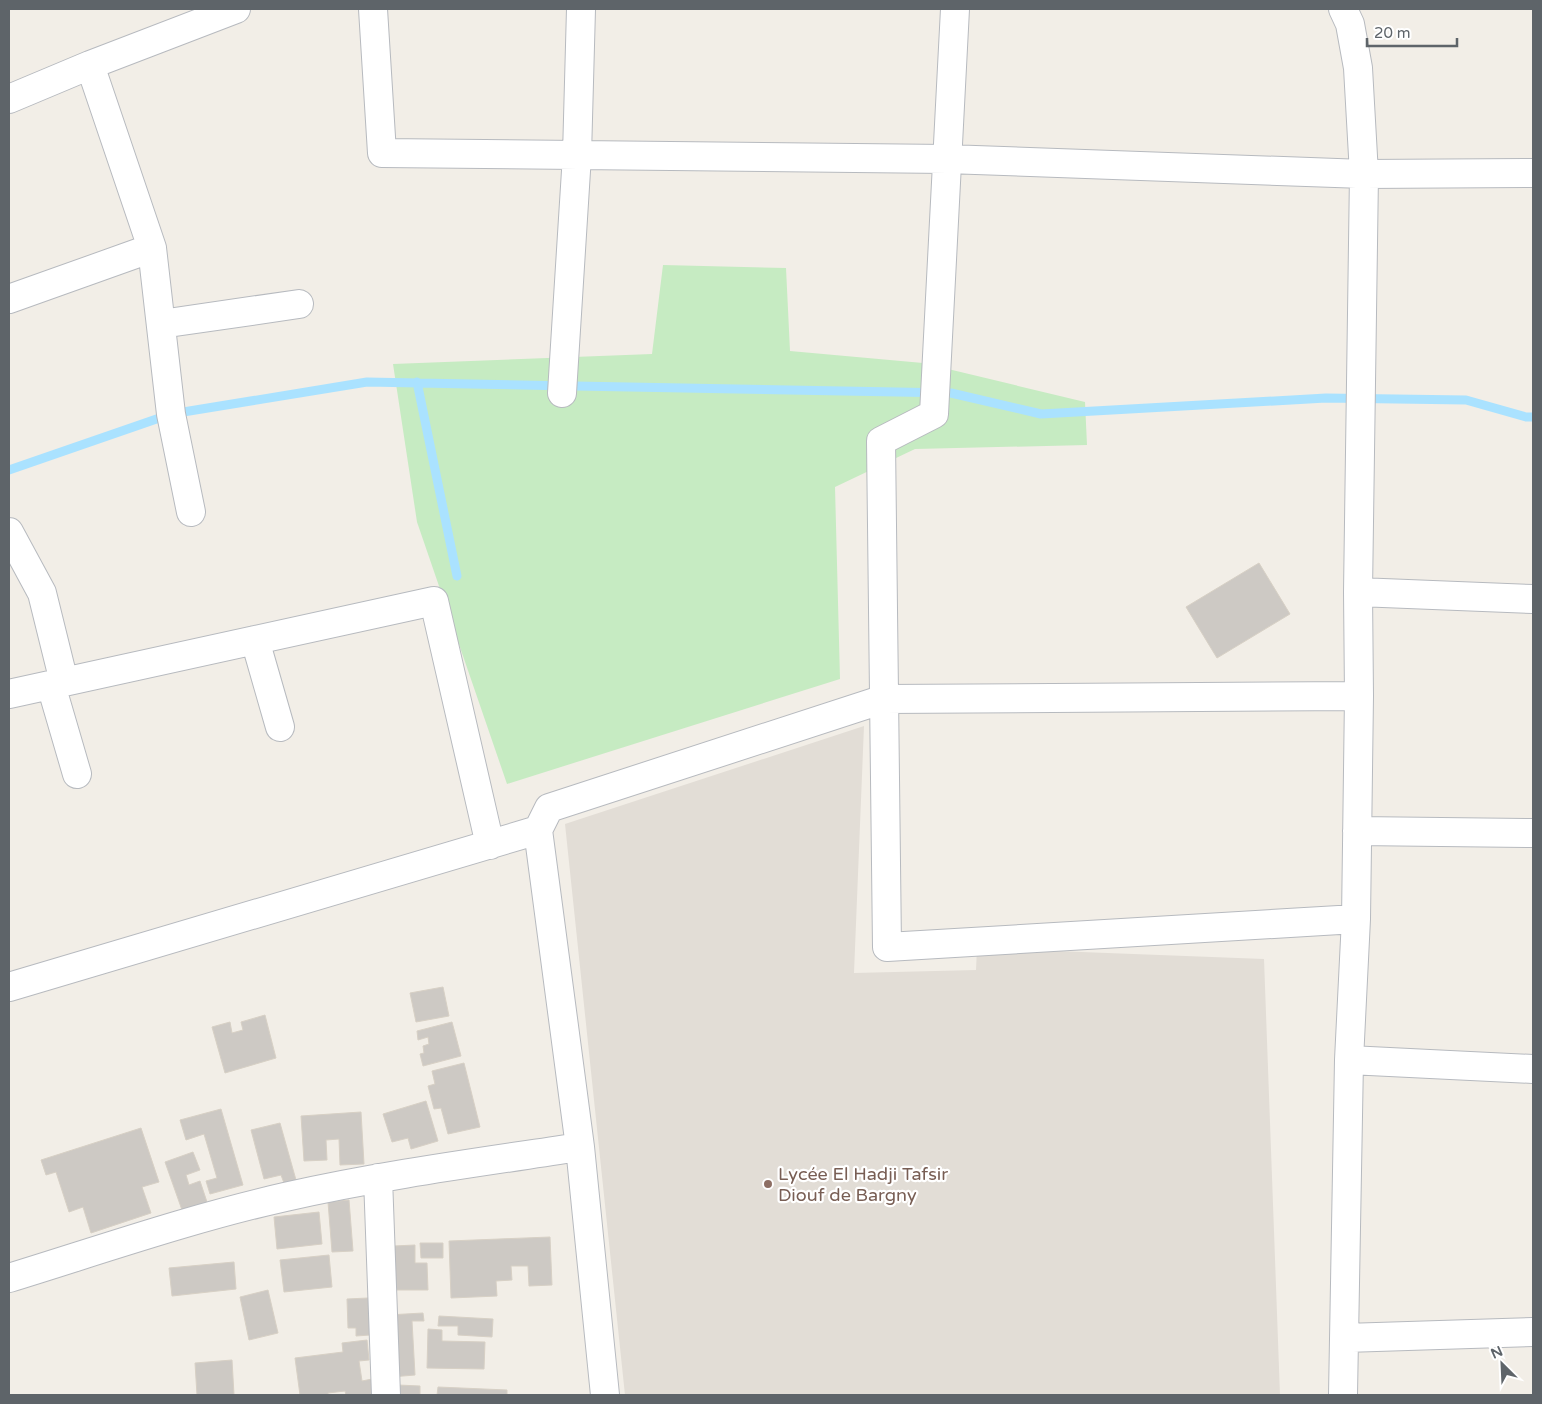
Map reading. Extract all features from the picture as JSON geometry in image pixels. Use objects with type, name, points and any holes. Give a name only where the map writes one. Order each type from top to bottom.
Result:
[{"type":"street","points":[[9,99],[90,65],[236,9]]},
{"type":"street","points":[[373,9],[382,153],[947,159],[1364,174],[1533,173]]},
{"type":"street","points":[[562,393],[578,155],[582,9]]},
{"type":"street","points":[[955,9],[934,414],[881,441],[887,947],[1356,919]]},
{"type":"street","points":[[1343,9],[1350,24],[1358,68],[1364,174],[1358,592],[1359,696],[1356,919],[1350,1060],[1343,1395]]},
{"type":"street","points":[[90,65],[152,248],[171,414],[191,512]]},
{"type":"street","points":[[9,299],[152,248]]},
{"type":"street","points":[[161,324],[299,304]]},
{"type":"street","points":[[9,532],[42,593],[57,684],[77,774]]},
{"type":"street","points":[[1358,592],[1533,599]]},
{"type":"street","points":[[9,694],[434,601],[490,845]]},
{"type":"street","points":[[255,640],[280,727]]},
{"type":"street","points":[[605,1395],[580,1147],[538,830],[551,807],[884,699],[1359,696]]},
{"type":"street","points":[[9,988],[538,830]]},
{"type":"street","points":[[1357,831],[1533,833]]},
{"type":"street","points":[[1350,1060],[1533,1069]]},
{"type":"street","points":[[9,1278],[201,1219],[283,1197],[378,1178],[580,1147]]},
{"type":"street","points":[[378,1178],[386,1395]]},
{"type":"street","points":[[1345,1338],[1533,1332]]},
{"type":"shaded area","points":[[864,726],[854,973],[976,970],[977,948],[1264,959],[1280,1395],[625,1395],[565,824]]},
{"type":"green space","points":[[663,265],[786,268],[790,351],[923,363],[1085,402],[1087,445],[915,449],[835,487],[840,679],[507,784],[417,522],[393,364],[652,354]]},
{"type":"building","points":[[1259,563],[1290,614],[1217,658],[1186,607]]},
{"type":"building","points":[[443,987],[449,1016],[416,1022],[410,993]]},
{"type":"building","points":[[265,1015],[276,1058],[225,1073],[212,1027],[230,1022],[232,1033],[243,1030],[241,1022]]},
{"type":"building","points":[[452,1022],[461,1056],[423,1066],[420,1054],[424,1053],[423,1046],[429,1044],[428,1037],[418,1040],[417,1031]]},
{"type":"building","points":[[464,1063],[480,1127],[448,1134],[441,1108],[434,1109],[428,1086],[435,1084],[432,1071]]},
{"type":"building","points":[[426,1101],[438,1141],[411,1149],[408,1138],[392,1142],[383,1114]]},
{"type":"building","points":[[221,1109],[243,1185],[210,1194],[206,1181],[217,1178],[204,1134],[186,1140],[180,1120]]},
{"type":"building","points":[[361,1112],[364,1164],[340,1165],[339,1139],[326,1140],[327,1160],[304,1161],[301,1116]]},
{"type":"building","points":[[280,1123],[296,1180],[284,1183],[281,1175],[264,1179],[251,1130]]},
{"type":"building","points":[[141,1128],[159,1182],[142,1187],[151,1213],[91,1233],[83,1207],[69,1212],[56,1172],[46,1175],[41,1160]]},
{"type":"building","points":[[193,1152],[200,1170],[186,1175],[189,1185],[200,1181],[207,1202],[182,1210],[165,1162]]},
{"type":"building","points":[[349,1200],[353,1251],[332,1252],[328,1202]]},
{"type":"building","points":[[319,1212],[322,1244],[277,1249],[274,1217]]},
{"type":"building","points":[[550,1237],[552,1285],[529,1286],[528,1266],[511,1266],[512,1280],[496,1281],[497,1296],[451,1298],[449,1241]]},
{"type":"building","points":[[420,1243],[443,1243],[443,1258],[421,1258]]},
{"type":"building","points":[[415,1245],[415,1263],[427,1263],[428,1290],[394,1290],[394,1246]]},
{"type":"building","points":[[329,1255],[332,1287],[284,1292],[280,1260]]},
{"type":"building","points":[[234,1262],[236,1289],[172,1296],[169,1268]]},
{"type":"building","points":[[268,1290],[278,1333],[249,1340],[240,1297]]},
{"type":"building","points":[[368,1298],[370,1335],[356,1336],[356,1328],[348,1328],[347,1299]]},
{"type":"building","points":[[423,1313],[424,1321],[412,1321],[415,1375],[391,1377],[388,1315]]},
{"type":"building","points":[[439,1316],[493,1319],[492,1337],[458,1335],[458,1326],[438,1326]]},
{"type":"building","points":[[428,1329],[442,1330],[442,1341],[485,1342],[484,1369],[427,1368]]},
{"type":"building","points":[[367,1340],[369,1360],[359,1361],[362,1381],[372,1379],[374,1395],[346,1395],[345,1391],[328,1393],[328,1395],[300,1395],[295,1358],[343,1352],[342,1343]]},
{"type":"building","points":[[232,1360],[234,1395],[197,1395],[195,1363]]},
{"type":"building","points":[[398,1385],[420,1386],[420,1395],[398,1395]]},
{"type":"building","points":[[438,1387],[507,1390],[507,1395],[437,1395]]},
{"type":"waterway","points":[[9,470],[171,414],[367,382],[951,393],[1041,414],[1326,398],[1466,400],[1526,417],[1533,417]]},
{"type":"waterway","points":[[417,382],[457,576]]},
{"type":"place","name":"Lycée El Hadji Tafsir Diouf de Bargny","points":[[768,1184]]}]
